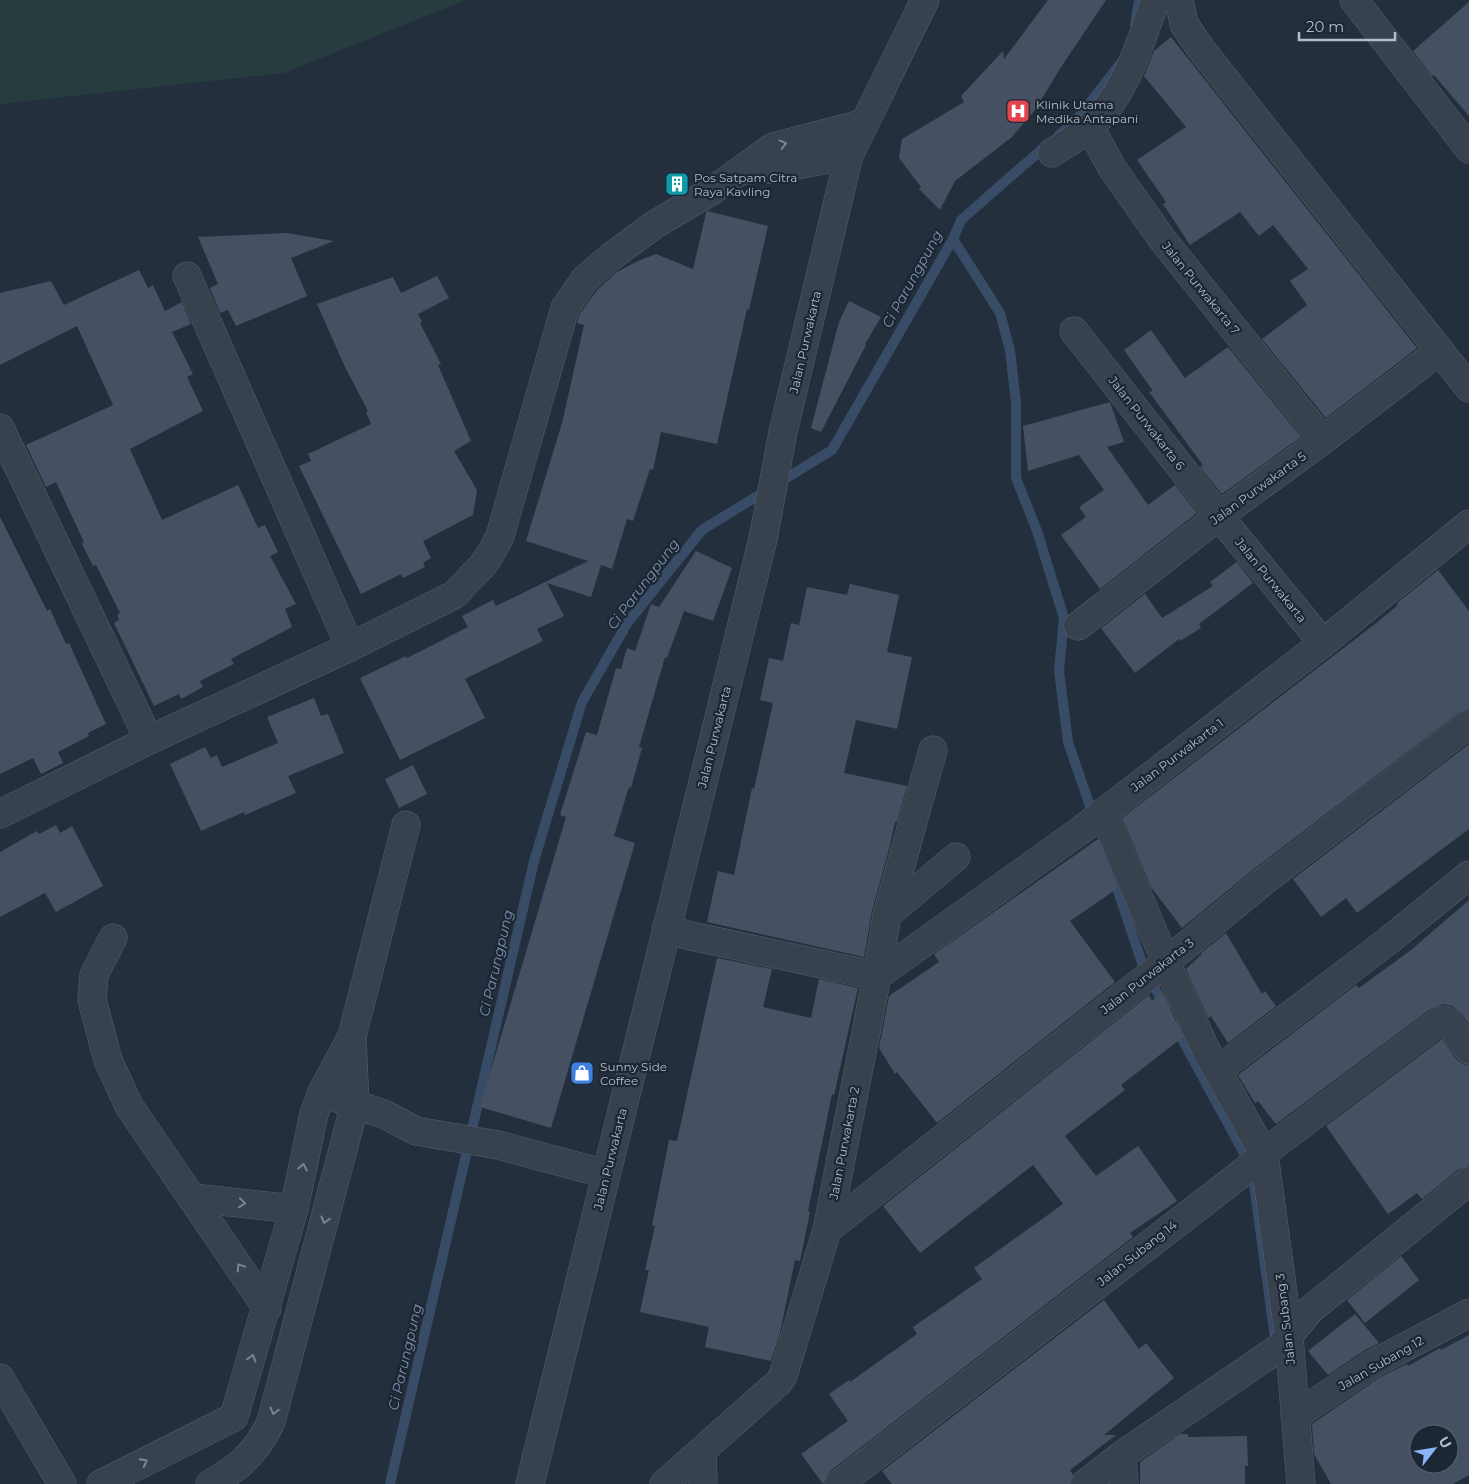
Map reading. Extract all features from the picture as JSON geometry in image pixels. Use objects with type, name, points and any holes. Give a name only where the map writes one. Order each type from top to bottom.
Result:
[{"type":"street","name":"Jalan Purwakarta","points":[[530,1484],[763,539],[783,432],[849,155],[926,0]]},
{"type":"street","points":[[1052,153],[1090,127],[1118,94],[1136,58],[1156,0]]},
{"type":"street","points":[[1179,0],[1184,24],[1201,49],[1469,388]]},
{"type":"street","points":[[1354,0],[1469,149]]},
{"type":"street","points":[[0,814],[149,740],[350,647],[454,594],[473,576],[491,553],[500,536],[566,308],[585,279],[654,225],[714,190],[773,147],[865,123]]},
{"type":"street","name":"Jalan Purwakarta 7","points":[[1090,127],[1112,168],[1162,240],[1323,440]]},
{"type":"street","points":[[742,170],[776,169],[849,155]]},
{"type":"street","points":[[188,276],[350,647]]},
{"type":"street","name":"Jalan Purwakarta 6","points":[[1074,331],[1219,516]]},
{"type":"street","name":"Jalan Purwakarta 5","points":[[1078,626],[1219,516],[1323,440],[1439,351]]},
{"type":"street","points":[[0,428],[149,740]]},
{"type":"street","name":"Jalan Purwakarta","points":[[1219,516],[1323,643]]},
{"type":"street","name":"Jalan Purwakarta 1","points":[[877,976],[1094,819],[1323,643],[1469,524]]},
{"type":"street","name":"Jalan Purwakarta 3","points":[[827,1230],[1154,971],[1264,881],[1469,724]]},
{"type":"street","name":"Jalan Purwakarta 2","points":[[664,1484],[702,1452],[784,1376],[827,1230],[877,976],[887,915],[933,750]]},
{"type":"street","points":[[1094,819],[1154,971],[1218,1070],[1253,1163]]},
{"type":"street","points":[[245,1471],[234,1417],[294,1209],[318,1103],[352,1036],[406,825]]},
{"type":"street","points":[[887,915],[956,858]]},
{"type":"street","points":[[1218,1070],[1388,941],[1469,875]]},
{"type":"street","points":[[666,929],[877,976]]},
{"type":"street","points":[[113,938],[94,975],[92,1000],[108,1060],[129,1106],[194,1198],[267,1308]]},
{"type":"street","name":"Jalan Subang 14","points":[[839,1484],[1253,1163],[1436,1024],[1444,1020],[1450,1023],[1469,1050]]},
{"type":"street","points":[[210,1484],[224,1476],[245,1471],[271,1422],[353,1115],[352,1036]]},
{"type":"street","points":[[318,1103],[353,1115],[386,1115],[416,1131],[498,1145],[606,1174]]},
{"type":"street","name":"Jalan Subang 3","points":[[1253,1163],[1277,1348],[1295,1416],[1302,1484]]},
{"type":"street","points":[[1085,1484],[1122,1455],[1277,1348],[1310,1310],[1469,1181]]},
{"type":"street","points":[[194,1198],[294,1209]]},
{"type":"street","name":"Jalan Subang 12","points":[[1295,1416],[1372,1365],[1469,1313]]},
{"type":"street","points":[[0,1378],[62,1484]]},
{"type":"street","points":[[101,1484],[234,1417]]},
{"type":"street","points":[[702,1452],[703,1484]]},
{"type":"street","points":[[1122,1455],[1124,1484]]},
{"type":"green space","points":[[0,0],[466,0],[284,73],[0,104]]},
{"type":"building","points":[[1048,0],[1106,0],[1035,110],[1012,137],[955,181],[940,210],[919,189],[921,187],[899,158],[902,139],[964,102],[961,96],[1003,51],[1004,59]]},
{"type":"building","points":[[1469,2],[1469,116],[1434,75],[1432,76],[1413,51]]},
{"type":"building","points":[[1171,37],[1417,348],[1326,418],[1262,339],[1307,305],[1290,281],[1308,269],[1273,225],[1259,236],[1240,212],[1190,245],[1163,204],[1166,202],[1137,160],[1186,127],[1144,76],[1154,51]]},
{"type":"building","points":[[707,211],[768,226],[749,310],[747,309],[717,444],[661,432],[653,470],[650,469],[633,521],[627,519],[612,569],[601,565],[591,597],[547,583],[564,616],[537,629],[543,641],[465,679],[485,718],[400,760],[360,678],[406,656],[407,658],[468,627],[462,616],[493,600],[496,606],[588,561],[526,541],[562,423],[584,325],[577,323],[579,315],[597,290],[617,272],[638,261],[656,254],[693,269]]},
{"type":"building","points":[[287,233],[334,241],[291,258],[307,296],[236,326],[228,310],[220,313],[210,288],[218,284],[198,237]]},
{"type":"building","points":[[139,270],[148,288],[153,285],[165,311],[182,302],[191,324],[172,332],[193,374],[187,377],[203,411],[130,449],[162,520],[238,485],[258,528],[265,525],[278,552],[270,556],[296,604],[285,609],[292,627],[231,659],[234,664],[200,681],[203,687],[181,699],[179,694],[154,706],[114,623],[119,620],[117,615],[120,613],[96,565],[93,566],[82,544],[84,542],[56,482],[46,487],[26,445],[113,405],[77,326],[0,365],[0,293],[51,281],[64,305]]},
{"type":"building","points":[[437,276],[449,298],[418,314],[422,322],[420,323],[441,364],[438,365],[471,441],[454,451],[477,490],[473,515],[423,541],[431,558],[423,563],[425,567],[403,578],[401,574],[361,594],[299,466],[311,461],[308,454],[371,424],[366,412],[368,411],[345,367],[317,304],[393,277],[401,293]]},
{"type":"building","points":[[849,301],[881,317],[865,344],[821,432],[811,428],[839,322]]},
{"type":"building","points":[[1151,330],[1185,378],[1228,347],[1301,437],[1222,494],[1200,467],[1203,465],[1149,392],[1153,391],[1124,350]]},
{"type":"building","points":[[1110,402],[1124,442],[1107,447],[1148,505],[1175,485],[1197,513],[1100,589],[1061,535],[1086,517],[1079,507],[1104,490],[1079,455],[1028,471],[1023,426]]},
{"type":"building","points":[[0,517],[47,611],[50,609],[66,644],[69,643],[106,724],[88,733],[89,736],[58,752],[63,763],[41,774],[33,758],[0,774]]},
{"type":"building","points":[[696,551],[732,568],[713,621],[684,611],[667,658],[665,657],[639,747],[642,748],[631,788],[629,787],[614,836],[635,843],[551,1128],[480,1107],[566,817],[560,815],[586,732],[597,735],[616,668],[621,669],[627,648],[635,651],[651,604],[659,607]]},
{"type":"building","points":[[1237,562],[1253,583],[1199,624],[1201,628],[1180,641],[1179,639],[1135,673],[1101,628],[1145,594],[1162,618],[1213,586],[1210,582]]},
{"type":"building","points":[[1438,570],[1469,611],[1469,709],[1460,712],[1254,869],[1182,928],[1151,887],[1122,818],[1375,624],[1398,605],[1397,603]]},
{"type":"building","points":[[850,584],[899,595],[887,652],[912,657],[897,729],[856,720],[844,773],[907,786],[897,822],[895,822],[872,911],[864,957],[707,922],[718,871],[734,875],[752,788],[754,789],[773,703],[760,700],[769,658],[783,661],[791,623],[799,625],[807,587],[847,595]]},
{"type":"building","points":[[314,698],[321,716],[328,714],[344,753],[288,776],[296,793],[245,815],[244,812],[201,831],[170,764],[205,747],[211,758],[217,755],[222,767],[278,743],[267,717]]},
{"type":"building","points":[[1469,744],[1469,829],[1357,913],[1346,898],[1321,917],[1293,879]]},
{"type":"building","points":[[413,765],[427,794],[399,808],[385,779]]},
{"type":"building","points":[[56,825],[60,833],[72,826],[103,886],[56,912],[45,893],[0,917],[0,852],[37,831],[39,834]]},
{"type":"building","points":[[1098,839],[1118,888],[1070,921],[1115,982],[937,1123],[897,1072],[895,1074],[879,1048],[889,996],[939,962],[934,954]]},
{"type":"building","points":[[1469,900],[1469,1024],[1461,1013],[1452,1006],[1444,1004],[1429,1010],[1276,1124],[1258,1101],[1255,1103],[1238,1075],[1356,985],[1359,988],[1411,950]]},
{"type":"building","points":[[1226,933],[1262,994],[1265,991],[1276,1006],[1228,1043],[1211,1016],[1208,1018],[1186,969],[1201,953]]},
{"type":"building","points":[[717,958],[772,969],[763,1007],[811,1018],[819,979],[858,988],[834,1095],[832,1094],[808,1211],[810,1212],[800,1261],[795,1260],[780,1333],[771,1361],[705,1347],[709,1327],[640,1312],[649,1270],[645,1270],[655,1226],[652,1225],[669,1140],[677,1141]]},
{"type":"building","points":[[1162,991],[1183,1037],[1121,1085],[1125,1090],[1065,1136],[1096,1176],[1138,1146],[1177,1201],[1130,1233],[1133,1237],[829,1472],[823,1484],[801,1454],[848,1421],[829,1394],[849,1380],[850,1382],[917,1334],[913,1327],[982,1279],[974,1268],[1063,1204],[1033,1165],[920,1253],[883,1206],[1149,995],[1152,1001]]},
{"type":"building","points":[[1442,1039],[1457,1060],[1462,1064],[1469,1065],[1469,1166],[1459,1169],[1422,1199],[1417,1193],[1388,1214],[1326,1126]]},
{"type":"building","points":[[1401,1256],[1419,1280],[1365,1323],[1347,1300]]},
{"type":"building","points":[[1104,1300],[1139,1349],[1146,1343],[1174,1378],[1104,1435],[1116,1435],[1070,1470],[1073,1475],[1070,1484],[892,1484],[882,1471]]},
{"type":"building","points":[[1355,1314],[1379,1343],[1328,1375],[1308,1351]]},
{"type":"building","points":[[1469,1335],[1469,1475],[1453,1484],[1331,1484],[1314,1454],[1312,1424],[1379,1378],[1407,1364],[1408,1366],[1440,1348],[1441,1350]]},
{"type":"building","points":[[1180,1434],[1188,1434],[1188,1437],[1247,1436],[1248,1466],[1245,1466],[1245,1484],[1140,1484],[1140,1462]]},
{"type":"waterway","name":"Ci Parungpung","points":[[1135,24],[1139,0]]},
{"type":"waterway","name":"Ci Parungpung","points":[[1059,135],[1078,118],[1120,64]]},
{"type":"waterway","name":"Ci Parungpung","points":[[390,1484],[534,861],[582,702],[628,622],[702,530],[832,450],[953,239],[961,220],[1048,144]]},
{"type":"waterway","points":[[953,239],[1000,313],[1010,350],[1016,403],[1016,478],[1037,531],[1064,618],[1059,670],[1068,742],[1094,818]]},
{"type":"waterway","points":[[1102,843],[1143,966],[1165,1007]]},
{"type":"waterway","points":[[1175,1026],[1251,1163],[1276,1345]]},
{"type":"place","name":"Klinik Utama Medika Antapani","points":[[1018,111]]},
{"type":"place","name":"Pos Satpam Citra Raya Kavling","points":[[677,184]]},
{"type":"place","name":"Sunny Side Coffee","points":[[582,1073]]}]
